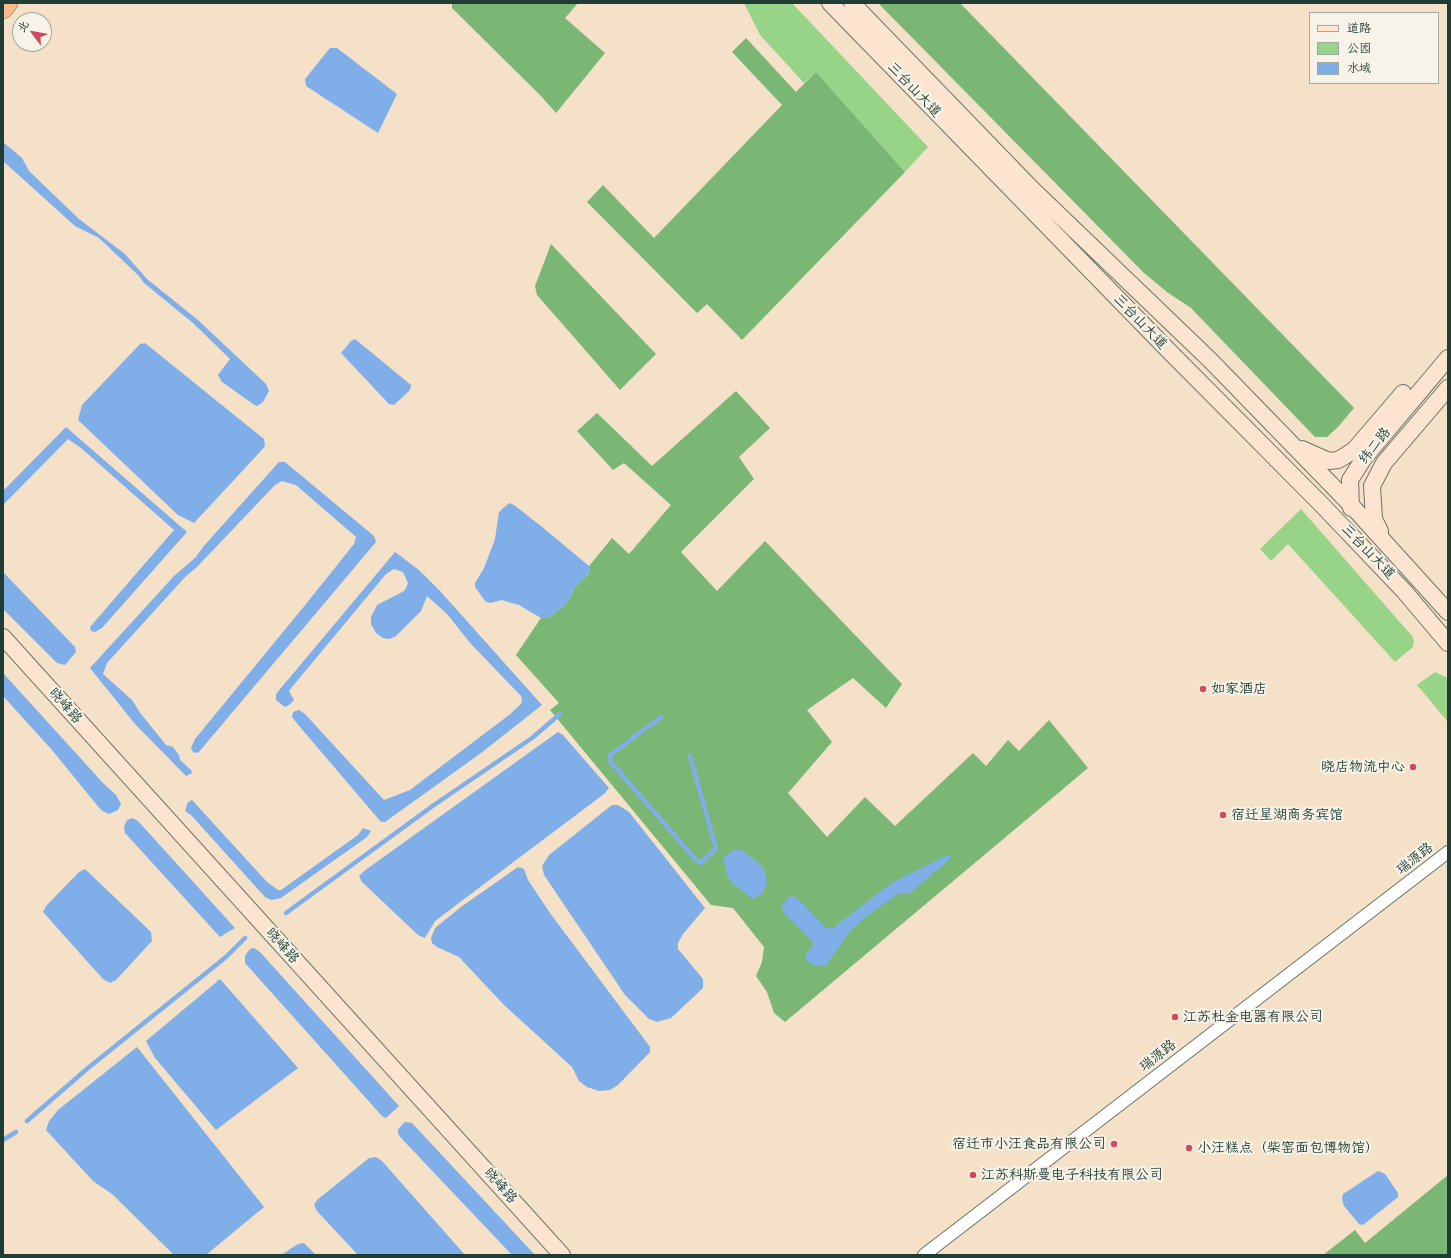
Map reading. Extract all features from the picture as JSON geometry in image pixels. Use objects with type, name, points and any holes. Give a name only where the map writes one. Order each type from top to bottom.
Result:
[{"type":"highway","points":[[3,8],[7,3]]},
{"type":"main road","name":"三台山大道","points":[[830,3],[1404,590],[1448,643]]},
{"type":"main road","name":"三台山大道","points":[[852,3],[1032,189],[1210,360],[1351,504],[1448,612]]},
{"type":"main road","points":[[1290,442],[1308,453],[1329,461],[1338,460],[1346,456],[1355,449],[1438,353],[1448,346]]},
{"type":"main road","name":"纬二路","points":[[1364,549],[1355,529],[1351,504],[1350,480],[1364,458],[1448,358]]},
{"type":"main road","name":"纬二路","points":[[1389,546],[1374,519],[1372,486],[1384,463],[1448,388]]},
{"type":"main road","name":"晓峰路","points":[[3,637],[562,1255]]},
{"type":"street","name":"瑞源路","points":[[924,1255],[1448,852]]},
{"type":"green space","points":[[452,3],[578,3],[565,18],[605,53],[556,113],[541,96],[452,8]]},
{"type":"green space","points":[[744,3],[792,3],[928,147],[905,172],[816,72],[804,83],[760,35]]},
{"type":"green space","points":[[878,3],[960,3],[1354,408],[1338,427],[1327,437],[1315,437],[1191,308],[1167,292],[1144,273]]},
{"type":"green space","points":[[746,38],[796,92],[816,72],[905,172],[742,340],[707,304],[697,313],[587,202],[603,185],[654,238],[782,105],[732,52]]},
{"type":"green space","points":[[551,244],[656,354],[620,390],[537,295],[535,286]]},
{"type":"green space","points":[[736,391],[770,428],[739,457],[754,479],[681,552],[717,591],[765,541],[902,684],[886,708],[853,678],[807,710],[832,742],[788,793],[827,837],[865,797],[895,826],[973,753],[986,766],[1008,740],[1019,751],[1049,720],[1088,768],[785,1022],[774,1013],[767,992],[756,976],[762,962],[764,947],[733,908],[711,905],[550,710],[559,703],[516,655],[541,618],[548,618],[564,606],[575,587],[590,572],[589,566],[612,538],[629,554],[671,505],[624,463],[613,470],[577,431],[597,413],[652,466]]},
{"type":"green space","points":[[1301,509],[1412,636],[1414,641],[1413,647],[1395,662],[1288,544],[1271,561],[1260,549]]},
{"type":"green space","points":[[1435,672],[1448,678],[1448,722],[1417,685]]},
{"type":"green space","points":[[1448,1175],[1448,1255],[1323,1255],[1355,1230],[1365,1243]]},
{"type":"water","points":[[330,48],[337,48],[397,94],[378,133],[306,86],[305,79]]},
{"type":"water","points":[[3,142],[22,158],[29,171],[79,219],[125,254],[147,279],[198,320],[266,384],[269,391],[263,402],[257,406],[222,382],[218,375],[230,359],[193,323],[144,283],[139,276],[99,238],[75,226],[3,161]]},
{"type":"water","points":[[355,339],[411,385],[410,390],[394,405],[389,404],[341,353],[351,341]]},
{"type":"water","points":[[145,343],[264,439],[265,446],[194,523],[178,515],[78,420],[82,405],[140,344]]},
{"type":"water","points":[[66,427],[187,532],[102,628],[95,632],[91,631],[90,627],[174,530],[81,448],[68,439],[3,505],[3,491]]},
{"type":"water","points":[[279,462],[285,462],[374,536],[376,542],[198,753],[193,752],[191,748],[195,739],[354,544],[356,537],[296,485],[282,481],[275,485],[196,568],[186,576],[107,663],[103,674],[132,700],[141,714],[166,745],[173,747],[179,755],[180,760],[191,770],[192,773],[186,776],[135,724],[90,668],[174,576],[196,557],[203,547]]},
{"type":"water","points":[[509,503],[514,505],[541,526],[589,566],[590,572],[575,587],[564,606],[548,618],[541,618],[519,605],[502,600],[490,603],[485,601],[475,587],[475,583],[484,568],[495,539],[499,512]]},
{"type":"water","points":[[395,552],[419,570],[440,591],[542,705],[481,753],[385,822],[381,822],[292,717],[293,712],[299,710],[305,714],[384,800],[410,790],[509,715],[521,704],[522,700],[521,696],[471,644],[447,614],[427,596],[421,611],[396,636],[390,639],[383,638],[376,633],[371,624],[371,617],[377,605],[404,591],[408,583],[403,572],[394,569],[386,574],[292,687],[289,691],[294,700],[285,707],[276,700],[276,694]]},
{"type":"water","points":[[3,572],[75,647],[76,652],[65,665],[57,663],[3,609]]},
{"type":"water","points":[[3,673],[103,783],[116,795],[121,804],[118,810],[109,814],[101,810],[52,750],[3,696]]},
{"type":"water","points":[[558,732],[563,735],[609,788],[604,794],[435,921],[425,938],[418,935],[362,882],[359,876],[364,871]]},
{"type":"water","points":[[192,800],[267,882],[278,890],[281,890],[358,835],[363,828],[371,831],[367,837],[281,898],[271,900],[265,897],[191,815],[185,811],[188,802]]},
{"type":"water","points":[[612,805],[618,805],[629,812],[705,908],[683,934],[678,943],[678,949],[703,979],[703,988],[671,1018],[657,1022],[649,1019],[625,995],[544,875],[542,866],[549,855]]},
{"type":"water","points":[[132,818],[138,821],[235,928],[220,937],[125,833],[124,827],[127,820]]},
{"type":"water","points":[[735,849],[746,853],[761,865],[765,871],[767,882],[764,890],[762,894],[753,899],[732,883],[727,875],[723,858]]},
{"type":"water","points":[[948,855],[951,856],[950,859],[910,893],[898,894],[864,918],[852,929],[826,965],[815,966],[806,960],[806,954],[813,945],[813,942],[783,912],[782,905],[789,897],[793,896],[798,899],[826,928],[833,928],[893,882]]},
{"type":"water","points":[[518,867],[524,869],[528,880],[550,913],[650,1047],[650,1052],[618,1085],[610,1090],[599,1091],[587,1087],[579,1081],[572,1067],[503,1004],[459,957],[437,947],[432,943],[431,938],[435,928],[461,907]]},
{"type":"water","points":[[85,869],[151,932],[152,941],[116,980],[110,983],[103,979],[43,912],[46,906],[79,872]]},
{"type":"water","points":[[254,948],[260,952],[399,1106],[386,1118],[382,1116],[245,963],[245,956],[250,949]]},
{"type":"water","points":[[220,979],[298,1068],[216,1130],[155,1058],[146,1041]]},
{"type":"water","points":[[137,1047],[264,1207],[206,1255],[174,1255],[112,1194],[93,1181],[46,1130],[49,1121],[58,1110]]},
{"type":"water","points":[[405,1122],[412,1123],[535,1255],[512,1255],[398,1134],[398,1129]]},
{"type":"water","points":[[376,1157],[382,1161],[465,1255],[358,1255],[317,1211],[314,1205],[317,1200],[369,1158]]},
{"type":"water","points":[[1378,1171],[1385,1174],[1398,1193],[1398,1197],[1363,1225],[1359,1224],[1344,1206],[1342,1199],[1343,1194]]},
{"type":"water","points":[[304,1243],[316,1255],[281,1255],[298,1244]]},
{"type":"waterway","points":[[286,913],[434,805],[532,738],[560,714]]},
{"type":"waterway","points":[[661,717],[610,755],[610,761],[696,860],[701,863],[716,848],[690,756]]},
{"type":"waterway","points":[[27,1121],[88,1068],[226,957],[245,938]]},
{"type":"waterway","points":[[3,1140],[16,1132]]},
{"type":"place","name":"如家酒店","points":[[1203,689]]},
{"type":"place","name":"晓店物流中心","points":[[1413,767]]},
{"type":"place","name":"宿迁星湖商务宾馆","points":[[1223,815]]},
{"type":"place","name":"江苏杜金电器有限公司","points":[[1175,1017]]},
{"type":"place","name":"宿迁市小汪食品有限公司","points":[[1114,1144]]},
{"type":"place","name":"小汪糕点（柴窑面包博物馆）","points":[[1189,1148]]},
{"type":"place","name":"江苏科斯曼电子科技有限公司","points":[[973,1175]]}]
